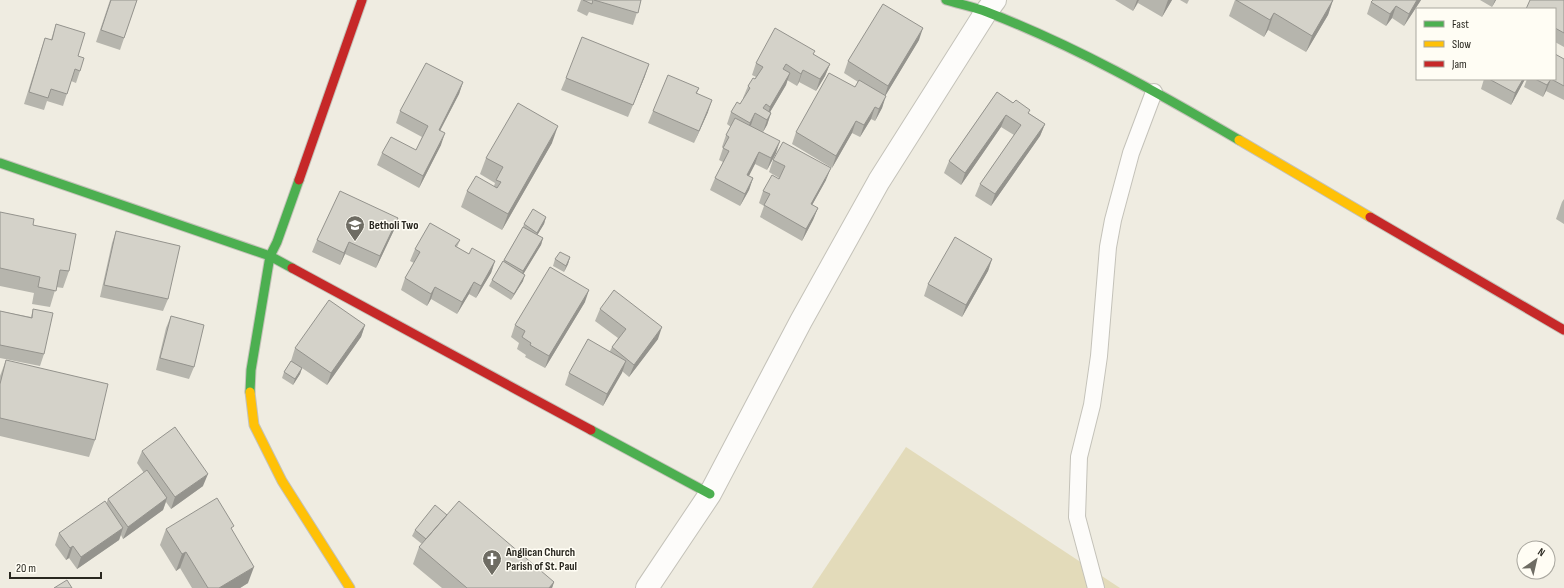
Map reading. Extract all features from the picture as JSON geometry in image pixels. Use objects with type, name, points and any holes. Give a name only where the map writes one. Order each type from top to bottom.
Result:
[{"type":"street","points":[[350,588],[282,481],[254,425],[250,398],[251,370],[270,256],[277,242],[362,0]]},
{"type":"street","points":[[946,0],[991,6],[1098,62],[1154,92],[1564,330]]},
{"type":"street","points":[[647,588],[710,494],[798,328],[879,181],[991,6]]},
{"type":"street","points":[[0,162],[270,256],[710,494]]},
{"type":"lane","points":[[1096,588],[1077,517],[1079,457],[1092,405],[1099,356],[1108,247],[1113,220],[1131,153],[1154,92]]},
{"type":"shaded area","points":[[906,447],[1120,588],[812,588]]},
{"type":"building","points":[[111,0],[137,0],[124,38],[101,30]]},
{"type":"building","points":[[583,0],[593,0],[592,4]]},
{"type":"building","points":[[594,0],[641,0],[638,13]]},
{"type":"building","points":[[1236,0],[1333,0],[1312,36],[1274,13],[1270,20]]},
{"type":"building","points":[[1373,0],[1417,0],[1409,14],[1396,6],[1390,14],[1371,2]]},
{"type":"building","points":[[1530,0],[1564,0],[1564,33],[1556,29],[1556,8],[1526,8]]},
{"type":"building","points":[[883,4],[923,28],[888,86],[848,61]]},
{"type":"building","points":[[56,24],[85,33],[78,56],[84,58],[80,71],[75,69],[67,94],[51,89],[48,98],[29,92],[45,38],[52,40]]},
{"type":"building","points":[[775,28],[815,51],[813,54],[830,64],[820,79],[803,70],[801,74],[786,64],[783,69],[790,73],[770,107],[766,104],[763,108],[771,113],[767,120],[755,113],[750,123],[731,112],[737,102],[740,104],[750,88],[748,86],[763,67],[756,63]]},
{"type":"building","points":[[582,37],[649,64],[633,105],[566,78]]},
{"type":"building","points":[[1556,55],[1564,59],[1564,86],[1553,80],[1556,80]]},
{"type":"building","points":[[426,63],[463,82],[439,130],[445,133],[423,176],[382,153],[391,137],[416,150],[428,126],[400,111]]},
{"type":"building","points":[[829,73],[855,87],[859,80],[886,96],[879,109],[875,107],[864,125],[856,121],[836,156],[796,132]]},
{"type":"building","points":[[668,75],[699,88],[696,93],[712,100],[699,131],[653,111]]},
{"type":"building","points":[[1491,80],[1522,80],[1515,93]]},
{"type":"building","points":[[1537,80],[1550,80],[1547,85]]},
{"type":"building","points":[[997,92],[1013,103],[1016,100],[1030,110],[1028,113],[1045,124],[995,194],[980,184],[1021,125],[1006,115],[965,173],[949,161]]},
{"type":"building","points":[[518,103],[558,126],[508,214],[467,191],[476,176],[497,188],[501,182],[496,180],[503,167],[486,158]]},
{"type":"building","points":[[735,118],[780,141],[771,158],[759,152],[747,175],[753,178],[745,194],[715,178],[729,151],[723,148],[729,137],[726,135]]},
{"type":"building","points":[[783,142],[831,168],[811,204],[818,208],[806,229],[764,205],[770,194],[763,191],[772,175],[779,179],[785,166],[773,160]]},
{"type":"building","points":[[340,191],[398,218],[380,256],[349,242],[344,253],[317,240]]},
{"type":"building","points":[[533,209],[546,217],[537,233],[524,224]]},
{"type":"building","points":[[0,212],[34,219],[33,225],[76,234],[69,271],[60,270],[56,291],[38,287],[40,277],[0,268]]},
{"type":"building","points":[[430,223],[460,240],[455,246],[469,254],[472,248],[495,261],[481,286],[474,282],[462,302],[435,287],[431,294],[405,278],[420,252],[415,249]]},
{"type":"building","points":[[523,227],[543,238],[523,271],[504,260]]},
{"type":"building","points":[[116,231],[180,246],[168,299],[104,285]]},
{"type":"building","points":[[955,237],[992,259],[966,305],[928,284]]},
{"type":"building","points":[[560,252],[570,257],[566,266],[555,259]]},
{"type":"building","points":[[503,261],[525,275],[514,294],[492,280]]},
{"type":"building","points":[[550,267],[589,290],[549,356],[530,345],[531,343],[522,337],[525,331],[515,325]]},
{"type":"building","points":[[614,290],[662,327],[634,365],[612,347],[626,329],[600,309]]},
{"type":"building","points":[[329,300],[365,325],[331,373],[295,348]]},
{"type":"building","points":[[33,309],[53,313],[44,354],[0,345],[0,311],[32,318]]},
{"type":"building","points":[[171,316],[204,325],[194,367],[160,358]]},
{"type":"building","points":[[588,339],[626,361],[607,394],[569,373]]},
{"type":"building","points":[[6,360],[108,384],[95,440],[0,418],[0,384]]},
{"type":"building","points":[[291,361],[302,368],[295,379],[284,372]]},
{"type":"building","points":[[175,427],[208,474],[175,497],[142,451]]},
{"type":"building","points":[[147,470],[167,498],[128,527],[108,499]]},
{"type":"building","points":[[217,498],[234,526],[231,528],[254,567],[219,588],[208,588],[186,552],[182,554],[166,529]]},
{"type":"building","points":[[105,501],[123,528],[81,557],[73,546],[70,548],[59,533]]},
{"type":"building","points":[[459,501],[554,582],[549,588],[467,588],[419,547]]},
{"type":"building","points":[[435,505],[447,515],[426,539],[415,530]]},
{"type":"building","points":[[67,580],[72,588],[54,588]]},
{"type":"traffic: fast","points":[[946,0],[987,12],[1020,25],[1084,55],[1146,87],[1239,140]]},
{"type":"traffic: fast","points":[[0,163],[270,256],[292,268]]},
{"type":"traffic: fast","points":[[250,392],[251,370],[270,256],[277,242],[299,180]]},
{"type":"traffic: fast","points":[[591,430],[710,494]]},
{"type":"traffic: slow","points":[[1239,140],[1370,217]]},
{"type":"traffic: slow","points":[[250,392],[254,425],[282,481],[350,588]]},
{"type":"traffic: jam","points":[[299,180],[362,0]]},
{"type":"traffic: jam","points":[[1370,217],[1564,330]]},
{"type":"traffic: jam","points":[[292,268],[591,430]]},
{"type":"place","name":"Betholi Two","points":[[355,242]]},
{"type":"place","name":"Anglican Church Parish of St. Paul","points":[[492,576]]}]
